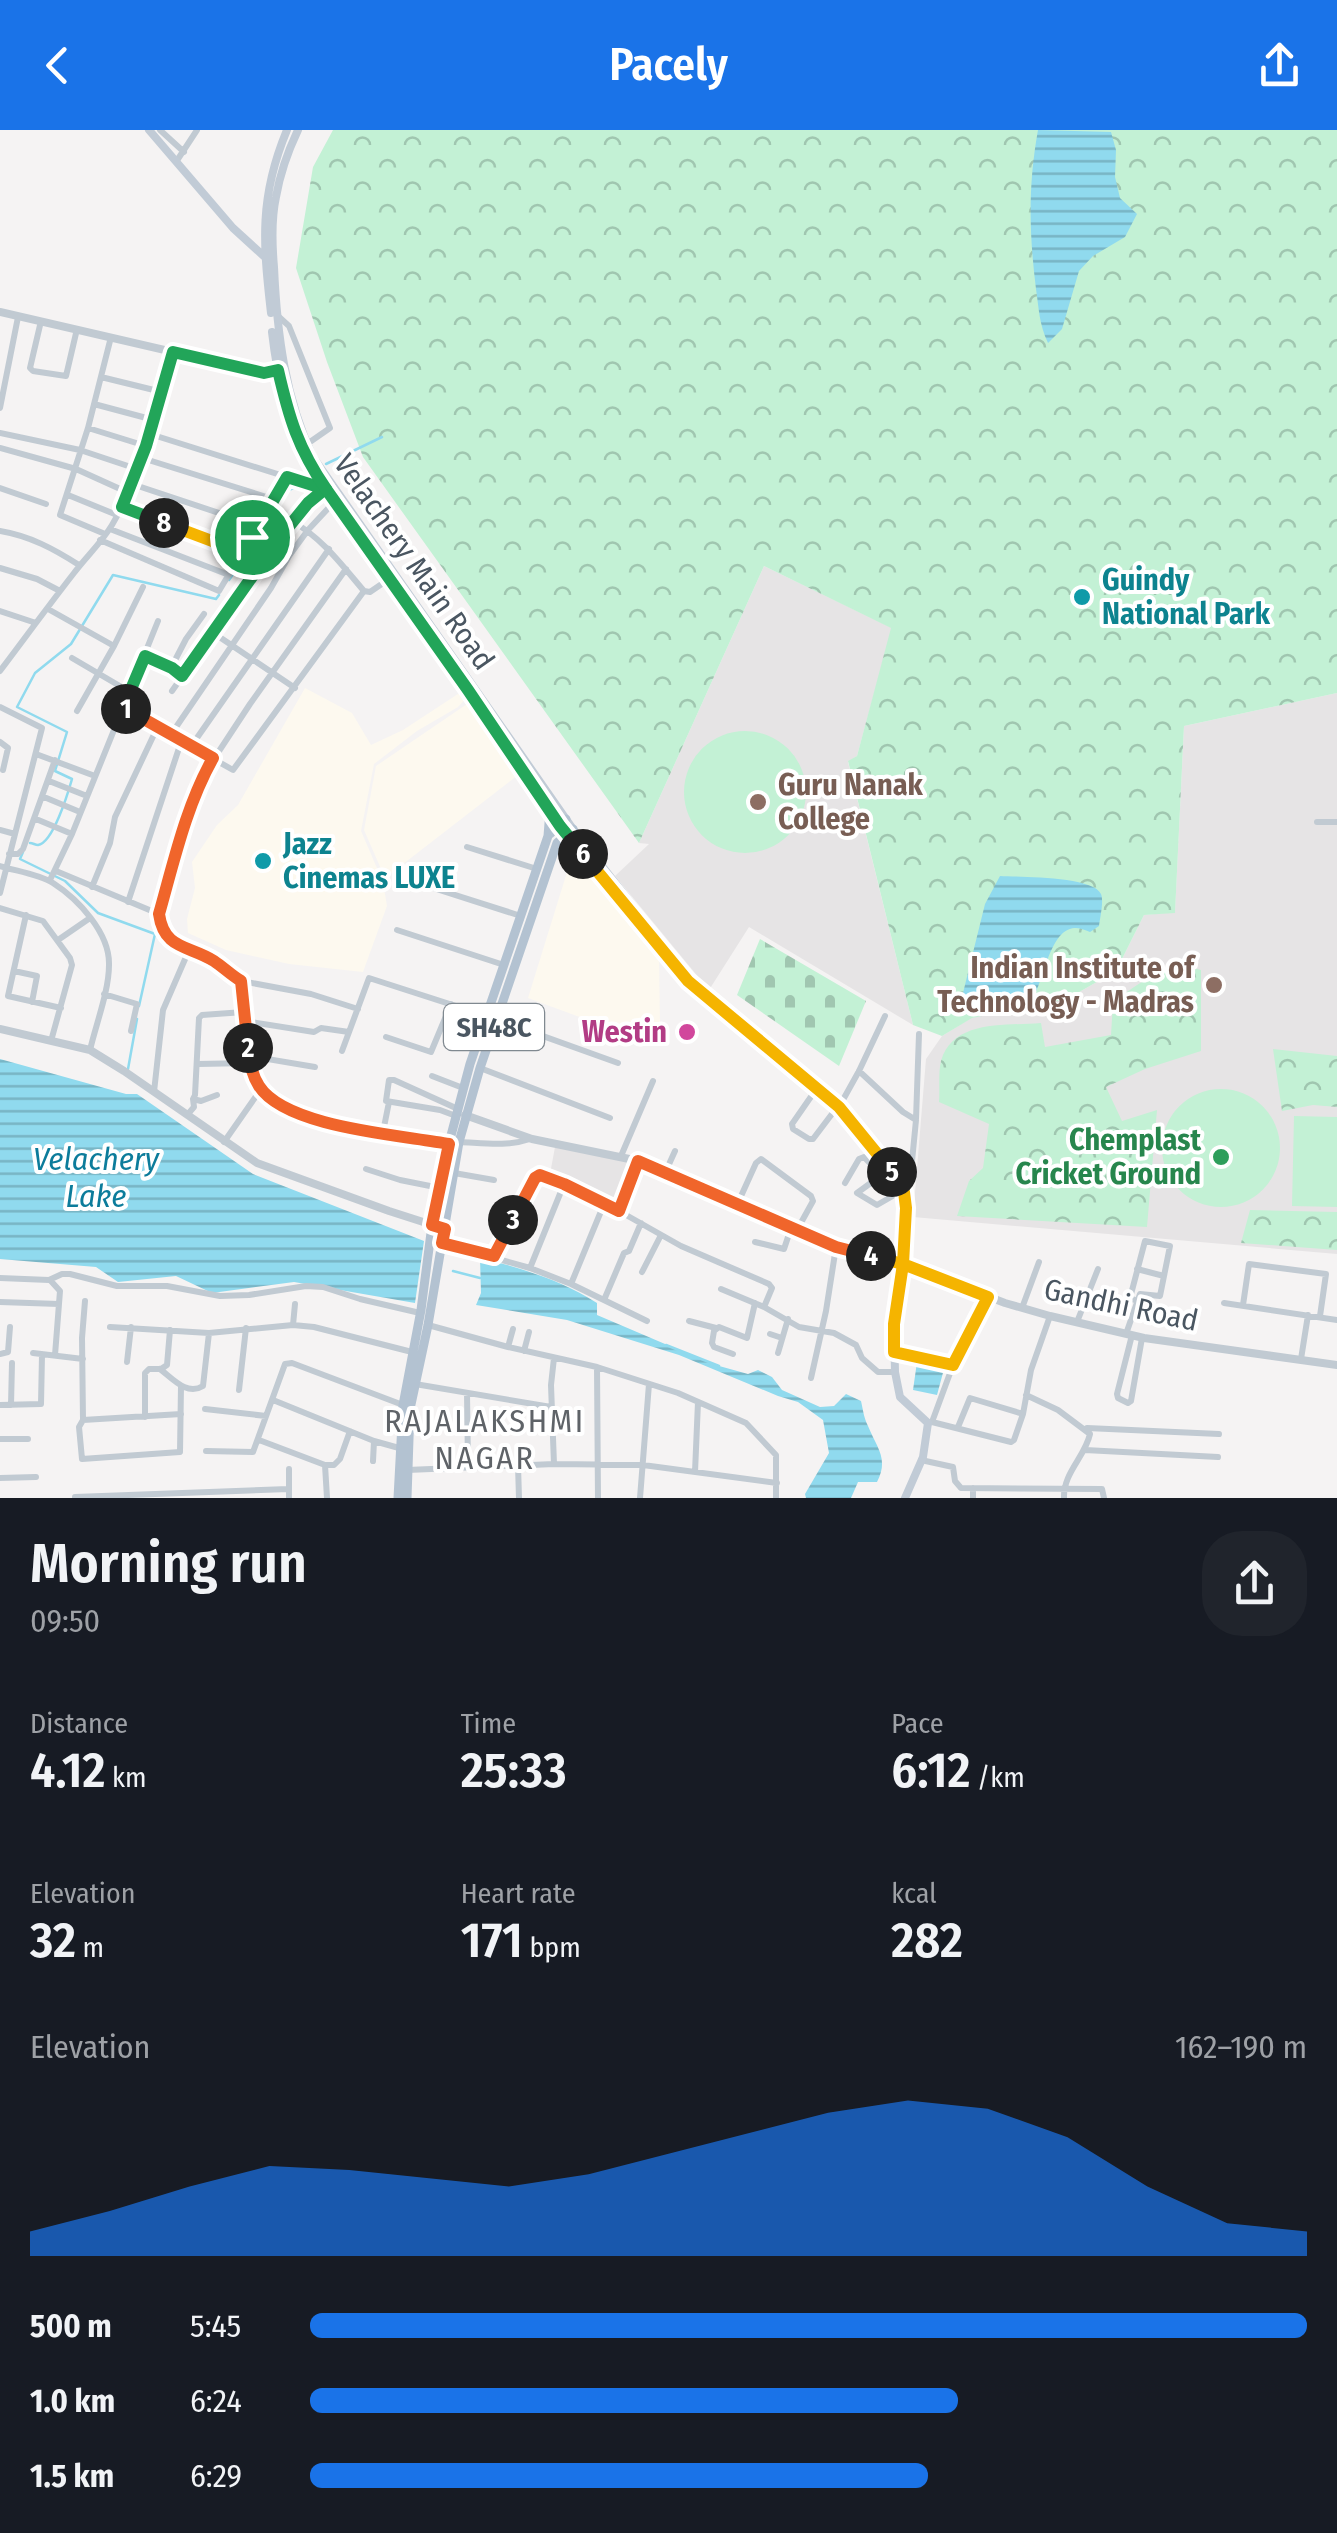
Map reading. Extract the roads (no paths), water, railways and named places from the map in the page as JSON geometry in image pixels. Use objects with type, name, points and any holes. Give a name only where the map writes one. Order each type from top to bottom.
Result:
[{"type":"main road","points":[[153,130],[233,228],[269,261]]},
{"type":"main road","name":"Velachery Main Road","points":[[287,130],[267,197],[264,244],[291,402],[307,444],[341,500],[566,827],[660,949],[688,981],[838,1106],[900,1191]]},
{"type":"main road","name":"Velachery Main Road","points":[[298,130],[287,153],[275,198],[269,261],[278,370],[295,435],[325,489],[550,810],[566,827]]},
{"type":"main road","points":[[548,836],[550,810]]},
{"type":"main road","points":[[548,836],[566,827]]},
{"type":"main road","name":"SH48C","points":[[398,1498],[403,1406],[432,1225],[464,1086],[566,827]]},
{"type":"main road","name":"SH48C","points":[[459,1113],[480,1068],[506,966],[548,836]]},
{"type":"main road","name":"SH48C","points":[[407,1498],[410,1409],[445,1229],[454,1172],[454,1142]]},
{"type":"main road","points":[[900,1191],[906,1208],[894,1324],[895,1372],[900,1397],[930,1422],[921,1460],[905,1498]]},
{"type":"street","points":[[153,130],[184,152]]},
{"type":"street","points":[[176,162],[196,130]]},
{"type":"street","points":[[0,312],[264,373],[278,370]]},
{"type":"street","points":[[275,314],[289,326],[330,428],[307,444]]},
{"type":"street","points":[[0,408],[18,317]]},
{"type":"street","points":[[40,322],[30,368],[34,371],[66,376],[77,329]]},
{"type":"street","points":[[111,337],[60,515],[218,591],[287,477]]},
{"type":"street","points":[[0,671],[122,507],[150,434],[173,352]]},
{"type":"street","points":[[101,377],[162,392]]},
{"type":"street","points":[[94,404],[154,420]]},
{"type":"street","points":[[88,428],[146,446]]},
{"type":"street","points":[[0,434],[80,450],[137,470]]},
{"type":"street","points":[[150,434],[325,489]]},
{"type":"street","points":[[0,448],[258,526]]},
{"type":"street","points":[[142,458],[273,499]]},
{"type":"street","points":[[0,488],[46,504]]},
{"type":"street","points":[[172,691],[292,521],[325,489]]},
{"type":"street","points":[[68,495],[117,516]]},
{"type":"street","points":[[172,734],[308,530],[334,501]]},
{"type":"street","points":[[122,507],[244,553]]},
{"type":"street","points":[[292,521],[329,549],[364,591],[370,592],[389,579]]},
{"type":"street","points":[[0,531],[54,549],[79,566]]},
{"type":"street","points":[[105,534],[229,575]]},
{"type":"street","points":[[192,745],[329,549]]},
{"type":"street","points":[[0,568],[38,579],[60,591]]},
{"type":"street","points":[[346,569],[200,780],[159,914],[167,937],[213,960],[241,981],[310,994],[358,1009]]},
{"type":"street","points":[[77,712],[143,586]]},
{"type":"street","points":[[123,708],[233,770],[364,591]]},
{"type":"street","points":[[48,609],[114,646]]},
{"type":"street","points":[[0,611],[36,623]]},
{"type":"street","points":[[172,668],[204,614]]},
{"type":"street","points":[[53,876],[158,621]]},
{"type":"street","points":[[212,632],[294,688]]},
{"type":"street","points":[[0,650],[14,653]]},
{"type":"street","points":[[145,656],[182,676]]},
{"type":"street","points":[[72,658],[130,692]]},
{"type":"street","points":[[0,706],[42,728],[3,867],[0,893]]},
{"type":"street","points":[[92,887],[110,842],[115,817],[158,726]]},
{"type":"street","points":[[128,902],[182,740]]},
{"type":"street","points":[[0,742],[8,748],[3,770]]},
{"type":"street","points":[[36,754],[96,776]]},
{"type":"street","points":[[9,854],[21,852],[56,760]]},
{"type":"street","points":[[49,781],[87,796]]},
{"type":"street","points":[[44,797],[80,812]]},
{"type":"street","points":[[36,819],[72,834]]},
{"type":"street","points":[[1317,822],[1337,822]]},
{"type":"street","points":[[0,830],[15,834]]},
{"type":"street","points":[[467,847],[538,870]]},
{"type":"street","points":[[3,867],[92,887],[159,914]]},
{"type":"street","points":[[53,876],[90,918],[108,946],[109,974],[90,1050]]},
{"type":"street","points":[[426,886],[522,916]]},
{"type":"street","points":[[0,908],[43,922],[70,958],[72,966],[51,1041]]},
{"type":"street","points":[[26,915],[8,996],[60,1008]]},
{"type":"street","points":[[58,940],[90,918]]},
{"type":"street","points":[[397,930],[506,966]]},
{"type":"street","points":[[154,1092],[163,1010],[189,950]]},
{"type":"street","points":[[14,972],[37,976],[32,1002]]},
{"type":"street","points":[[342,1050],[368,978],[618,1063]]},
{"type":"street","points":[[241,981],[249,1060],[261,1089],[291,1110],[311,1119],[454,1142],[516,1144],[532,1138]]},
{"type":"street","points":[[104,994],[137,1004],[131,1031]]},
{"type":"street","points":[[386,1038],[431,1052],[451,1004]]},
{"type":"street","points":[[188,1114],[196,1094],[200,1016],[245,1016],[314,1032],[321,1028],[349,1032]]},
{"type":"street","points":[[817,1088],[792,1124],[793,1129],[809,1139],[813,1139],[838,1106],[885,1016]]},
{"type":"street","points":[[0,1028],[90,1050],[224,1142],[267,1166],[445,1229]]},
{"type":"street","points":[[845,1183],[862,1157],[886,1172],[857,1193],[877,1205],[910,1182],[919,1034]]},
{"type":"street","points":[[198,1064],[249,1060],[316,1067]]},
{"type":"street","points":[[480,1068],[610,1118]]},
{"type":"street","points":[[859,1071],[916,1120]]},
{"type":"street","points":[[436,1075],[464,1086]]},
{"type":"street","points":[[391,1079],[459,1113],[389,1102],[385,1098],[391,1079]]},
{"type":"street","points":[[621,1156],[653,1082]]},
{"type":"street","points":[[224,1142],[261,1089]]},
{"type":"street","points":[[193,1099],[217,1095]]},
{"type":"street","points":[[383,1132],[389,1102]]},
{"type":"street","name":"Gandhi Road","points":[[459,1113],[532,1138],[638,1161],[836,1247],[903,1264],[1022,1308],[1142,1338],[1337,1365]]},
{"type":"street","points":[[664,1173],[675,1150]]},
{"type":"street","points":[[737,1205],[756,1163],[762,1159],[812,1196],[784,1249],[755,1242]]},
{"type":"street","points":[[619,1211],[638,1161]]},
{"type":"street","points":[[366,1169],[440,1188]]},
{"type":"street","points":[[454,1172],[494,1180]]},
{"type":"street","points":[[494,1256],[535,1178],[546,1176],[661,1236],[770,1284],[764,1307]]},
{"type":"street","points":[[530,1268],[564,1184]]},
{"type":"street","points":[[572,1284],[604,1204]]},
{"type":"street","points":[[604,1300],[641,1223]]},
{"type":"street","points":[[642,1272],[661,1236]]},
{"type":"street","points":[[1138,1304],[1130,1298],[1145,1241],[1168,1245],[1160,1296],[1141,1294],[1130,1335],[1117,1394],[1128,1402],[1142,1338]]},
{"type":"street","points":[[442,1243],[530,1268],[647,1321]]},
{"type":"street","points":[[811,1378],[836,1247]]},
{"type":"street","points":[[1022,1308],[1039,1262]]},
{"type":"street","points":[[1243,1305],[1248,1264],[1326,1274],[1320,1316]]},
{"type":"street","points":[[1137,1268],[1164,1276]]},
{"type":"street","points":[[1077,1322],[1098,1270]]},
{"type":"street","points":[[0,1278],[49,1280],[70,1274],[117,1286],[167,1286],[220,1296],[324,1287],[420,1314]]},
{"type":"street","points":[[49,1280],[60,1291],[55,1354]]},
{"type":"street","points":[[721,1288],[799,1326],[834,1333],[856,1346],[862,1358],[878,1372],[895,1372]]},
{"type":"street","points":[[988,1297],[953,1365],[930,1422],[1011,1442],[1023,1414],[1032,1370],[1050,1316]]},
{"type":"street","points":[[86,1301],[83,1420],[79,1427],[82,1458],[180,1452],[181,1386]]},
{"type":"street","points":[[0,1302],[59,1304]]},
{"type":"street","points":[[688,1320],[747,1338],[755,1303]]},
{"type":"street","points":[[1224,1303],[1337,1320]]},
{"type":"street","points":[[293,1324],[294,1304]]},
{"type":"street","points":[[1300,1358],[1308,1314]]},
{"type":"street","points":[[778,1353],[788,1319]]},
{"type":"street","points":[[110,1327],[209,1333],[293,1324],[412,1352]]},
{"type":"street","points":[[428,1324],[678,1392],[746,1423],[776,1455],[776,1498]]},
{"type":"street","points":[[0,1354],[8,1352],[10,1327]]},
{"type":"street","points":[[127,1362],[131,1327]]},
{"type":"street","points":[[240,1390],[246,1328]]},
{"type":"street","points":[[716,1328],[712,1345],[734,1354]]},
{"type":"street","points":[[508,1347],[513,1329]]},
{"type":"street","points":[[160,1370],[167,1365],[170,1330]]},
{"type":"street","points":[[524,1351],[529,1332]]},
{"type":"street","points":[[146,1417],[148,1369],[160,1370],[181,1386],[198,1390],[203,1386],[209,1333]]},
{"type":"street","points":[[770,1334],[782,1338]]},
{"type":"street","points":[[894,1352],[953,1365]]},
{"type":"street","points":[[0,1405],[42,1404],[38,1354],[83,1359]]},
{"type":"street","points":[[554,1358],[554,1464]]},
{"type":"street","points":[[11,1405],[12,1363]]},
{"type":"street","points":[[206,1451],[252,1453],[286,1364],[403,1406]]},
{"type":"street","points":[[597,1367],[598,1498]]},
{"type":"street","points":[[414,1384],[552,1408]]},
{"type":"street","points":[[640,1498],[649,1384]]},
{"type":"street","points":[[468,1394],[468,1466]]},
{"type":"street","points":[[1026,1395],[1058,1410],[1088,1431],[1219,1434]]},
{"type":"street","points":[[958,1427],[972,1398],[1023,1414]]},
{"type":"street","points":[[273,1400],[399,1448]]},
{"type":"street","points":[[695,1472],[698,1402]]},
{"type":"street","points":[[205,1410],[266,1416]]},
{"type":"street","points":[[83,1420],[181,1414]]},
{"type":"street","points":[[258,1440],[326,1465],[338,1462],[350,1431]]},
{"type":"street","points":[[1064,1493],[1072,1468],[1084,1450],[1088,1431]]},
{"type":"street","points":[[0,1439],[28,1439]]},
{"type":"street","points":[[373,1462],[374,1441]]},
{"type":"street","points":[[1084,1450],[1218,1457]]},
{"type":"street","points":[[921,1460],[953,1467],[954,1482],[960,1488],[1104,1494]]},
{"type":"street","points":[[326,1465],[327,1498]]},
{"type":"street","points":[[518,1465],[519,1498]]},
{"type":"street","points":[[406,1470],[643,1465],[776,1483]]},
{"type":"street","points":[[75,1497],[288,1493],[289,1469]]},
{"type":"street","points":[[0,1478],[36,1477]]},
{"type":"street","points":[[973,1488],[973,1498]]},
{"type":"street","points":[[1017,1488],[1017,1498]]},
{"type":"water","points":[[1038,130],[1111,132],[1120,198],[1137,214],[1125,237],[1093,256],[1079,271],[1062,329],[1048,343],[1039,310],[1031,229],[1032,170]]},
{"type":"water","points":[[1000,876],[1084,884],[1101,894],[1102,905],[1099,926],[1090,932],[1075,928],[1065,931],[1058,939],[1027,1005],[996,1010],[965,1005],[963,993],[985,904]]},
{"type":"water","name":"Velachery Lake","points":[[0,1059],[137,1094],[253,1174],[424,1241],[415,1303],[294,1282],[212,1293],[176,1276],[118,1282],[96,1267],[0,1259]]},
{"type":"water","points":[[480,1258],[569,1288],[597,1303],[597,1315],[712,1364],[748,1374],[758,1370],[772,1377],[782,1390],[820,1407],[834,1406],[846,1394],[861,1401],[882,1460],[877,1482],[858,1482],[851,1498],[806,1498],[829,1453],[823,1420],[798,1402],[679,1355],[567,1320],[476,1305],[481,1293]]},
{"type":"water","points":[[917,1362],[944,1369],[937,1395],[913,1390]]},
{"type":"waterway","points":[[326,464],[382,437]]},
{"type":"waterway","points":[[280,494],[300,485]]},
{"type":"waterway","points":[[229,580],[265,529],[276,501]]},
{"type":"waterway","points":[[30,843],[38,845],[49,836],[72,779],[55,771],[67,732],[17,707],[35,673],[71,644],[113,575],[216,599],[219,595]]},
{"type":"waterway","points":[[23,852],[20,859],[65,881],[98,913],[155,934],[139,1006]]},
{"type":"waterway","points":[[128,1069],[137,1019]]},
{"type":"waterway","points":[[453,1271],[480,1278]]},
{"type":"waterway","points":[[666,1345],[719,1366]]},
{"type":"place","name":"Guindy National Park","points":[[1082,597]]},
{"type":"place","name":"Guru Nanak College","points":[[758,802]]},
{"type":"place","name":"Jazz Cinemas LUXE","points":[[263,861]]},
{"type":"place","name":"Indian Institute of Technology - Madras","points":[[1214,985]]},
{"type":"place","name":"Westin","points":[[687,1032]]},
{"type":"place","name":"Chemplast Cricket Ground","points":[[1221,1157]]},
{"type":"district","name":"RAJALAKSHMI NAGAR","points":[[485,1440]]}]
